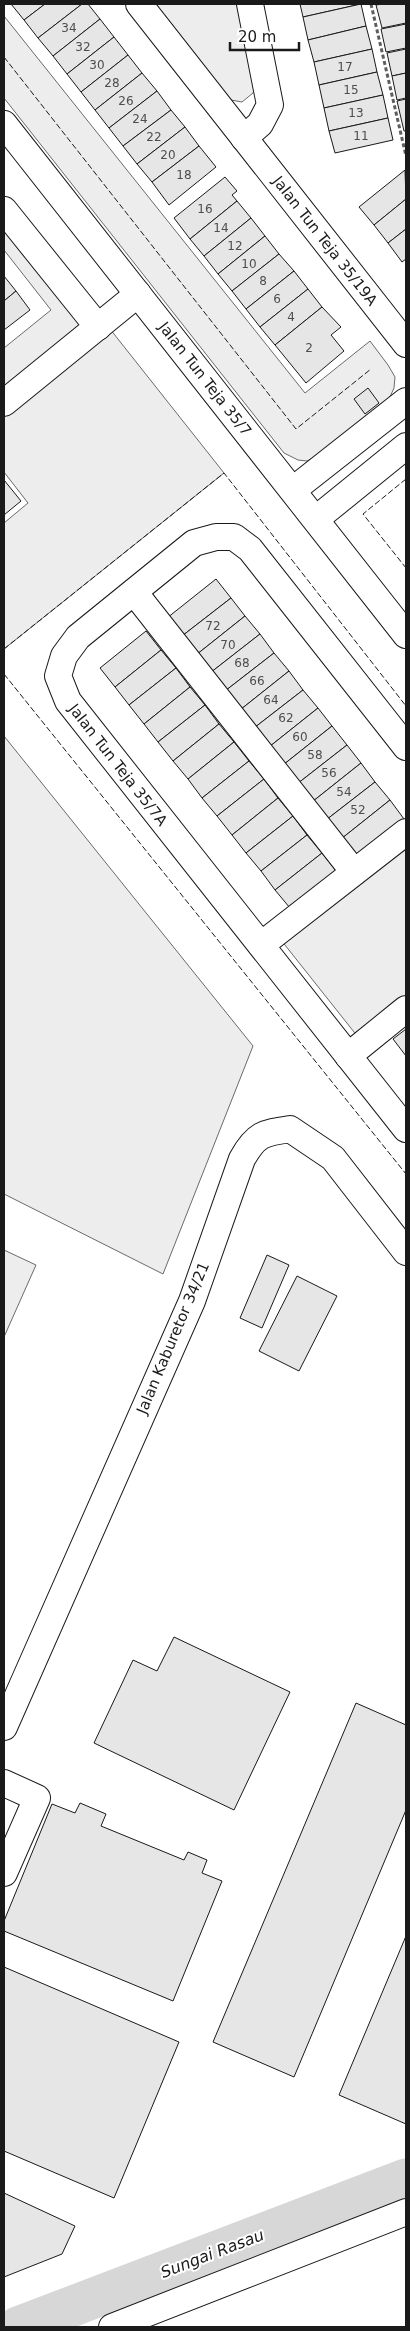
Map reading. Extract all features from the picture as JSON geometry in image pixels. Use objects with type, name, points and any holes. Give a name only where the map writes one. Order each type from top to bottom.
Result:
[{"type":"street","name":"Jalan Tun Teja 35/19A","points":[[139,4],[406,344]]},
{"type":"street","points":[[244,138],[260,124],[270,105],[250,4]]},
{"type":"street","name":"Jalan Tun Teja 35/7","points":[[4,124],[406,635]]},
{"type":"street","points":[[4,210],[98,327]]},
{"type":"street","points":[[4,403],[138,294]]},
{"type":"street","points":[[293,490],[406,401]]},
{"type":"street","points":[[316,519],[406,446]]},
{"type":"street","name":"Jalan Tun Teja 35/7A","points":[[406,747],[250,549],[234,538],[216,537],[194,543],[78,637],[64,656],[58,676],[68,701],[406,1129]]},
{"type":"street","points":[[134,592],[354,872]]},
{"type":"street","points":[[261,946],[406,832]]},
{"type":"street","points":[[348,1056],[406,1009]]},
{"type":"street","name":"Jalan Kaburetor 34/21","points":[[4,1727],[192,1301],[242,1158],[252,1142],[264,1133],[290,1129],[333,1158],[406,1252]]},
{"type":"street","points":[[4,1783],[37,1798],[4,1873]]},
{"type":"street","points":[[112,2327],[406,2212]]},
{"type":"path","points":[[371,4],[406,156]]},
{"type":"shaded area","points":[[156,4],[240,4],[257,83],[253,93],[242,102],[231,100]]},
{"type":"shaded area","points":[[4,16],[305,393],[370,341],[395,377],[394,388],[389,399],[315,457],[307,461],[298,460],[284,453],[4,98]]},
{"type":"shaded area","points":[[4,195],[224,473],[4,649],[4,523],[28,503],[4,472],[4,348],[51,310],[4,250]]},
{"type":"shaded area","points":[[4,736],[253,1046],[163,1274],[4,1194]]},
{"type":"shaded area","points":[[406,842],[406,1000],[358,1037],[281,940]]},
{"type":"shaded area","points":[[4,1250],[36,1265],[4,1337]]},
{"type":"building","points":[[11,4],[45,4],[24,20]]},
{"type":"building","points":[[45,4],[82,4],[38,38],[24,20]]},
{"type":"building","points":[[82,4],[88,4],[100,19],[53,56],[38,38]]},
{"type":"building","points":[[300,4],[361,4],[303,17]]},
{"type":"building","points":[[361,4],[366,26],[308,40],[303,17]]},
{"type":"building","points":[[406,4],[406,23],[382,28],[376,5]]},
{"type":"building","points":[[100,19],[114,37],[67,74],[53,56]]},
{"type":"building","points":[[406,24],[406,48],[386,52],[381,29]]},
{"type":"building","points":[[366,26],[372,49],[314,62],[308,40]]},
{"type":"building","points":[[114,37],[128,55],[81,92],[67,74]]},
{"type":"building","points":[[372,49],[377,72],[319,85],[314,62]]},
{"type":"building","points":[[406,49],[406,73],[392,76],[387,53]]},
{"type":"building","points":[[128,55],[142,73],[95,110],[81,92]]},
{"type":"building","points":[[377,72],[383,95],[324,108],[319,85]]},
{"type":"building","points":[[142,73],[157,91],[109,128],[95,110]]},
{"type":"building","points":[[406,73],[406,98],[397,100],[392,76]]},
{"type":"building","points":[[157,91],[171,110],[123,146],[109,128]]},
{"type":"building","points":[[383,95],[388,118],[329,131],[324,108]]},
{"type":"building","points":[[406,99],[406,131],[404,131],[397,101]]},
{"type":"building","points":[[171,110],[185,127],[137,164],[123,146]]},
{"type":"building","points":[[388,118],[393,140],[335,153],[329,131]]},
{"type":"building","points":[[185,127],[199,146],[152,182],[137,164]]},
{"type":"building","points":[[199,146],[216,167],[169,205],[152,182]]},
{"type":"building","points":[[405,170],[406,199],[374,225],[359,207]]},
{"type":"building","points":[[225,177],[237,191],[232,195],[237,201],[190,239],[174,218]]},
{"type":"building","points":[[406,199],[406,229],[388,243],[374,225]]},
{"type":"building","points":[[237,201],[251,218],[204,256],[190,239]]},
{"type":"building","points":[[251,218],[265,236],[218,274],[204,256]]},
{"type":"building","points":[[406,229],[406,259],[402,262],[388,243]]},
{"type":"building","points":[[265,236],[279,254],[232,291],[218,274]]},
{"type":"building","points":[[279,254],[294,271],[246,309],[232,291]]},
{"type":"building","points":[[294,271],[308,289],[260,327],[246,309]]},
{"type":"building","points":[[4,276],[16,291],[4,301]]},
{"type":"building","points":[[308,289],[322,307],[275,345],[260,327]]},
{"type":"building","points":[[16,291],[30,310],[4,330],[4,301]]},
{"type":"building","points":[[322,307],[341,327],[331,335],[344,351],[306,383],[275,345]]},
{"type":"building","points":[[368,388],[379,403],[365,414],[354,399]]},
{"type":"building","points":[[4,480],[21,501],[4,515]]},
{"type":"building","points":[[216,579],[231,598],[182,636],[167,618]]},
{"type":"building","points":[[231,598],[245,616],[196,655],[182,636]]},
{"type":"building","points":[[245,616],[260,634],[210,673],[196,655]]},
{"type":"building","points":[[146,631],[161,650],[115,687],[100,668]]},
{"type":"building","points":[[260,634],[274,653],[225,691],[210,673]]},
{"type":"building","points":[[161,650],[176,668],[129,705],[115,687]]},
{"type":"building","points":[[274,653],[289,671],[240,710],[225,691]]},
{"type":"building","points":[[176,668],[190,687],[144,724],[129,705]]},
{"type":"building","points":[[289,671],[303,690],[254,728],[240,710]]},
{"type":"building","points":[[190,687],[205,705],[158,742],[144,724]]},
{"type":"building","points":[[303,690],[318,708],[269,747],[254,728]]},
{"type":"building","points":[[205,705],[219,724],[173,761],[158,742]]},
{"type":"building","points":[[318,708],[332,726],[283,765],[269,747]]},
{"type":"building","points":[[219,724],[234,742],[188,779],[173,761]]},
{"type":"building","points":[[332,726],[347,745],[297,784],[283,765]]},
{"type":"building","points":[[234,742],[249,761],[202,798],[188,779]]},
{"type":"building","points":[[347,745],[361,763],[312,802],[297,784]]},
{"type":"building","points":[[249,761],[264,779],[217,816],[202,798]]},
{"type":"building","points":[[361,763],[375,782],[326,820],[312,802]]},
{"type":"building","points":[[264,779],[278,798],[232,835],[217,816]]},
{"type":"building","points":[[375,782],[390,800],[341,839],[326,820]]},
{"type":"building","points":[[278,798],[293,816],[246,853],[232,835]]},
{"type":"building","points":[[390,800],[404,819],[355,857],[341,839]]},
{"type":"building","points":[[293,816],[307,835],[261,871],[246,853]]},
{"type":"building","points":[[307,835],[322,853],[275,890],[261,871]]},
{"type":"building","points":[[322,853],[337,872],[290,908],[275,890]]},
{"type":"building","points":[[406,1029],[406,1056],[393,1039]]},
{"type":"building","points":[[267,1255],[289,1265],[262,1328],[240,1318]]},
{"type":"building","points":[[297,1276],[337,1296],[299,1371],[259,1351]]},
{"type":"building","points":[[174,1637],[290,1692],[234,1810],[94,1743],[133,1660],[157,1671]]},
{"type":"building","points":[[356,1703],[406,1725],[406,1810],[294,2077],[213,2042]]},
{"type":"building","points":[[80,1803],[106,1814],[101,1826],[184,1860],[188,1852],[207,1860],[202,1873],[222,1881],[173,2001],[4,1931],[4,1921],[52,1804],[75,1813]]},
{"type":"building","points":[[406,1936],[406,2124],[339,2095]]},
{"type":"building","points":[[4,1967],[179,2042],[114,2198],[4,2151]]},
{"type":"building","points":[[4,2193],[75,2226],[62,2254],[4,2277]]},
{"type":"waterway","name":"Sungai Rasau","points":[[18,2327],[406,2179]]},
{"type":"fence","points":[[4,57],[296,429],[371,369]]},
{"type":"fence","points":[[4,649],[224,473],[406,706]]},
{"type":"fence","points":[[406,479],[363,514],[406,568]]},
{"type":"fence","points":[[4,674],[406,1174]]}]
